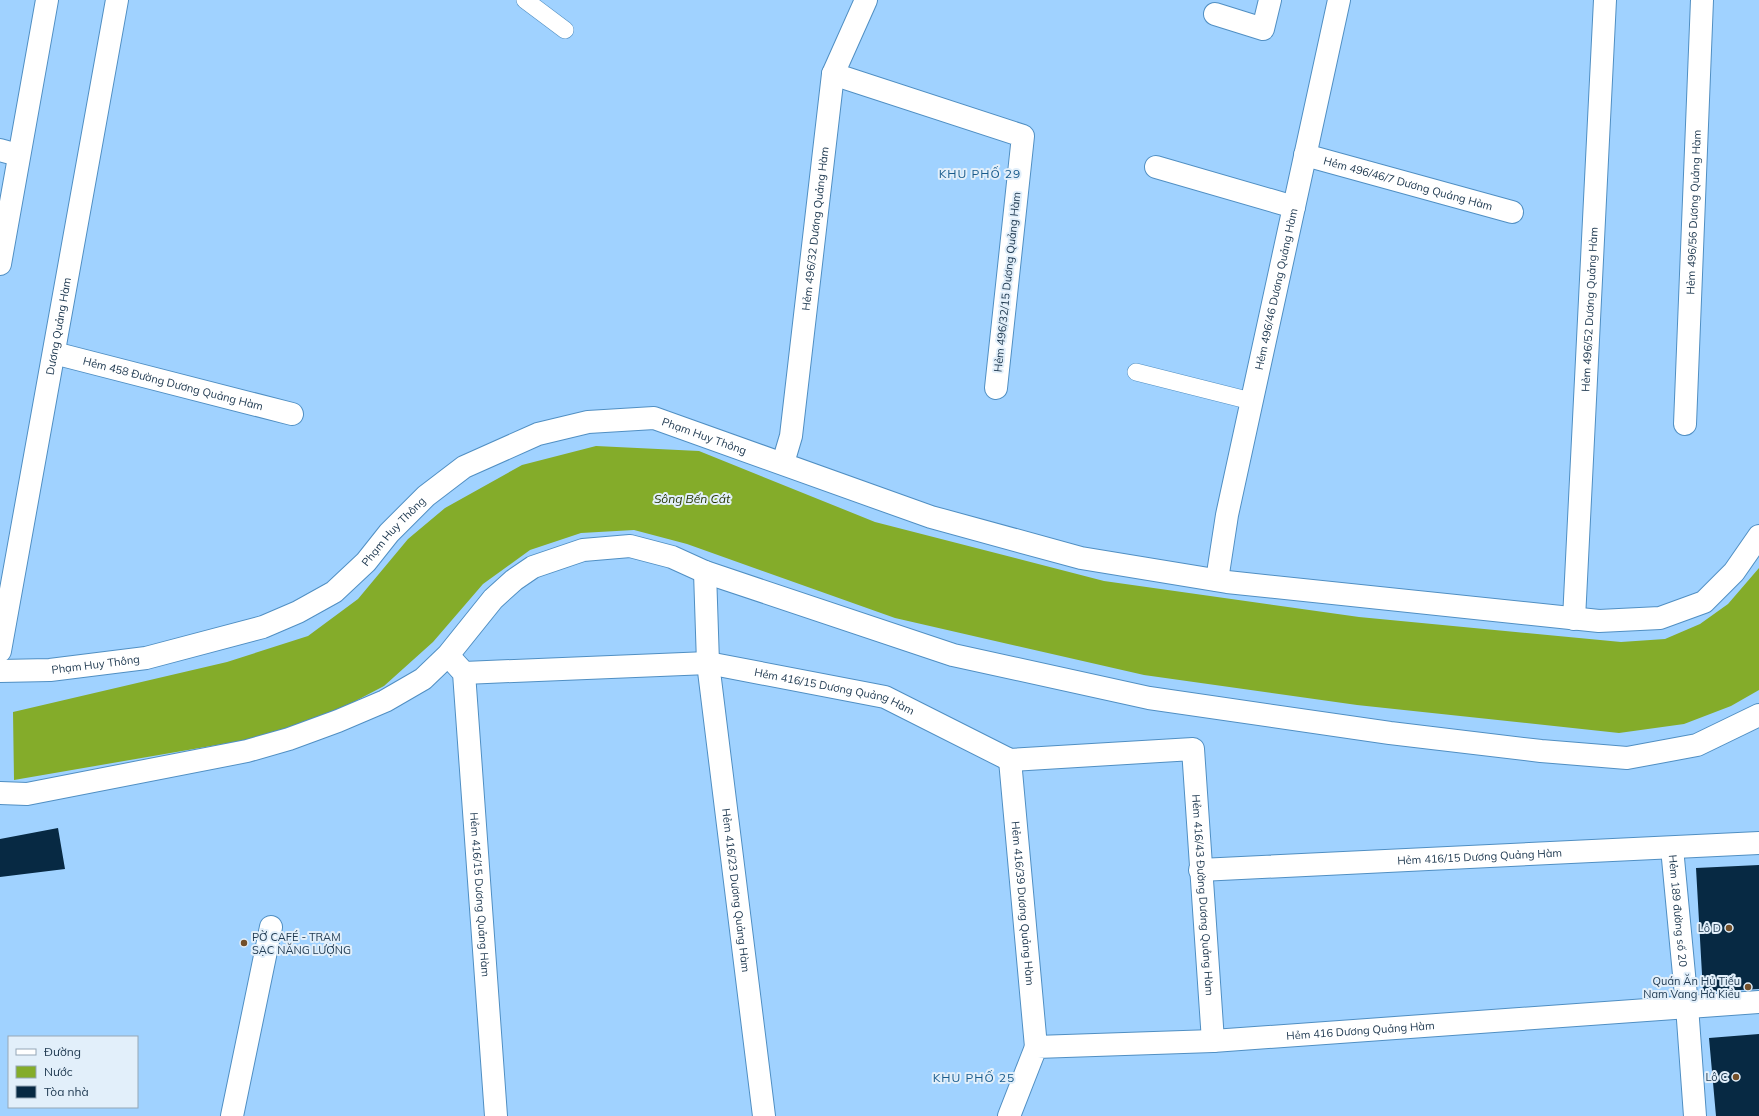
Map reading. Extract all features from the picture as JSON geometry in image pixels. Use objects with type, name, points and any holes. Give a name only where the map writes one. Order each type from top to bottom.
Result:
[{"type":"street","points":[[0,264],[9,152],[47,0]]},
{"type":"street","name":"Dương Quảng Hàm","points":[[0,652],[117,0]]},
{"type":"street","name":"Hẻm 496/32 Dương Quảng Hàm","points":[[783,463],[791,436],[833,74],[866,0]]},
{"type":"street","points":[[1215,14],[1263,29],[1270,0]]},
{"type":"street","name":"Hẻm 496/46 Dương Quảng Hàm","points":[[1217,580],[1227,515],[1339,0]]},
{"type":"street","name":"Hẻm 496/52 Dương Quảng Hàm","points":[[1574,618],[1605,0]]},
{"type":"street","name":"Hẻm 496/56 Dương Quảng Hàm","points":[[1685,424],[1702,0]]},
{"type":"street","name":"Hẻm 496/32/15 Dương Quảng Hàm","points":[[833,74],[1023,136],[996,388]]},
{"type":"street","name":"Hẻm 496/46/7 Dương Quảng Hàm","points":[[1305,155],[1512,212]]},
{"type":"street","points":[[1156,167],[1294,207]]},
{"type":"street","name":"Hẻm 458 Đường Dương Quảng Hàm","points":[[54,353],[292,414]]},
{"type":"street","name":"Phạm Huy Thông","points":[[0,671],[50,670],[146,658],[263,627],[298,612],[334,592],[366,562],[389,532],[426,496],[464,466],[538,434],[588,422],[654,418],[931,517],[1074,556],[1217,580],[1599,621],[1660,618],[1704,602],[1734,572],[1759,536]]},
{"type":"street","points":[[0,793],[27,794],[247,751],[289,739],[338,721],[385,701],[423,679],[448,656],[493,599],[514,580],[534,567],[583,550],[630,546],[672,557],[705,572],[953,655],[1149,698],[1390,733],[1541,751],[1627,758],[1697,745],[1759,715]]},
{"type":"street","name":"Hẻm 416/23 Dương Quảng Hàm","points":[[705,572],[708,664],[764,1116]]},
{"type":"street","points":[[448,656],[464,673]]},
{"type":"street","name":"Hẻm 416/15 Dương Quảng Hàm","points":[[496,1116],[464,673],[708,664],[885,696],[1010,760]]},
{"type":"street","name":"Hẻm 416/43 Đường Dương Quảng Hàm","points":[[1010,760],[1193,749],[1200,870],[1213,1040]]},
{"type":"street","name":"Hẻm 416/39 Dương Quảng Hàm","points":[[1010,760],[1036,1047]]},
{"type":"street","name":"Hẻm 416/15 Dương Quảng Hàm","points":[[1200,870],[1759,843]]},
{"type":"street","name":"Hẻm 189 đường số 20","points":[[1672,848],[1687,1006],[1695,1116]]},
{"type":"street","points":[[232,1116],[271,927]]},
{"type":"street","name":"Hẻm 416 Dương Quảng Hàm","points":[[1036,1047],[1213,1040],[1759,1002]]},
{"type":"street","points":[[1009,1116],[1036,1047]]},
{"type":"lane","points":[[525,0],[565,30]]},
{"type":"lane","points":[[1136,372],[1251,401]]},
{"type":"water","name":"Sông Bến Cát","points":[[596,446],[699,451],[875,522],[1104,581],[1359,617],[1621,642],[1665,639],[1700,624],[1728,604],[1759,568],[1759,690],[1731,706],[1684,724],[1619,733],[1357,705],[1144,675],[895,618],[687,544],[634,530],[581,533],[530,550],[483,584],[433,642],[384,686],[327,716],[269,736],[14,780],[13,712],[227,662],[308,636],[358,599],[408,539],[445,508],[522,465]]},
{"type":"building","points":[[58,828],[65,869],[0,877],[0,839]]},
{"type":"building","name":"Lô D","points":[[1759,865],[1759,989],[1703,992],[1696,868]]},
{"type":"building","name":"Lô C","points":[[1759,1034],[1759,1116],[1716,1116],[1709,1038]]},
{"type":"place","name":"Lô D","points":[[1729,928]]},
{"type":"place","name":"PỜ CAFÉ - TRẠM SẠC NĂNG LƯỢNG","points":[[244,943]]},
{"type":"place","name":"Quán Ăn Hủ Tiếu Nam Vang Hà Kiều","points":[[1748,987]]},
{"type":"place","name":"Lô C","points":[[1736,1077]]},
{"type":"district","name":"KHU PHỐ 29","points":[[980,173]]},
{"type":"district","name":"KHU PHỐ 25","points":[[974,1077]]}]
